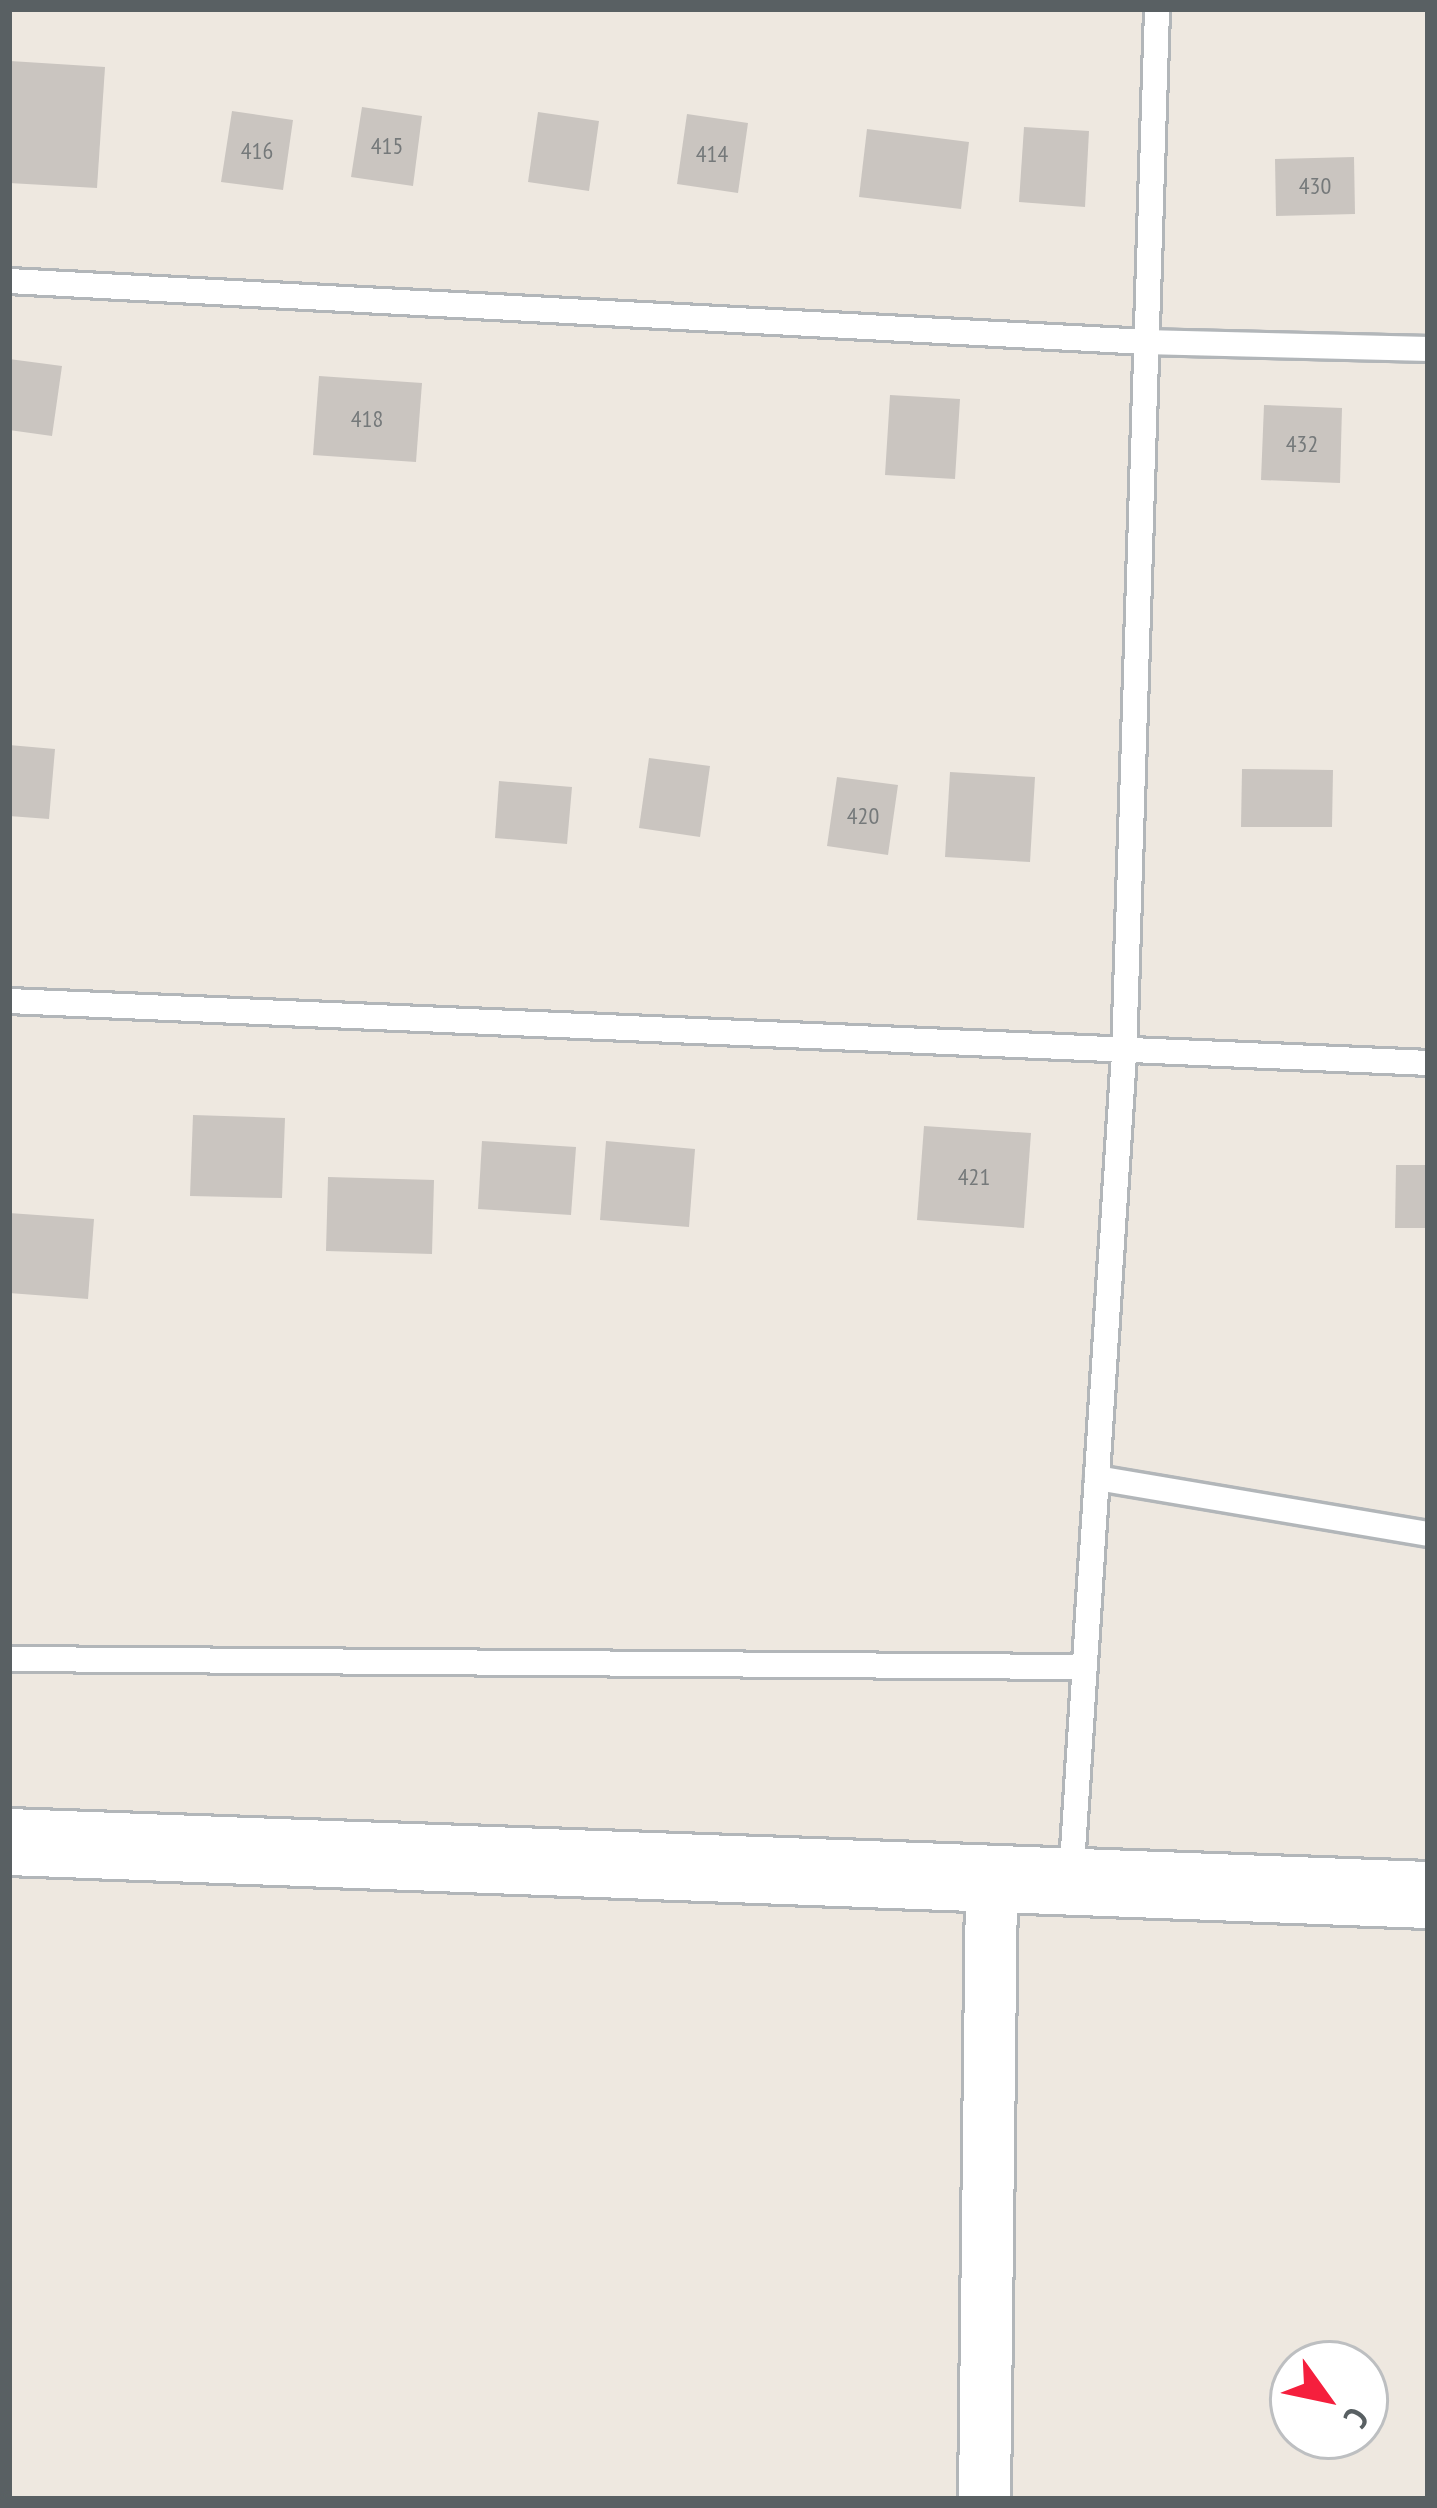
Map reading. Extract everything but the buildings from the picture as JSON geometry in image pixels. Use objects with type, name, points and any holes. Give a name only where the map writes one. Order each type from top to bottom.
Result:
[{"type":"street","points":[[9,1842],[1428,1895]]},
{"type":"street","points":[[984,2499],[992,1877]]},
{"type":"lane","points":[[1071,1881],[1079,1667],[1097,1478],[1124,1054],[1157,9]]},
{"type":"lane","points":[[9,281],[1145,342],[1428,349]]},
{"type":"lane","points":[[9,1001],[1428,1064]]},
{"type":"lane","points":[[1097,1478],[1428,1534]]},
{"type":"lane","points":[[9,1659],[1079,1667]]}]
